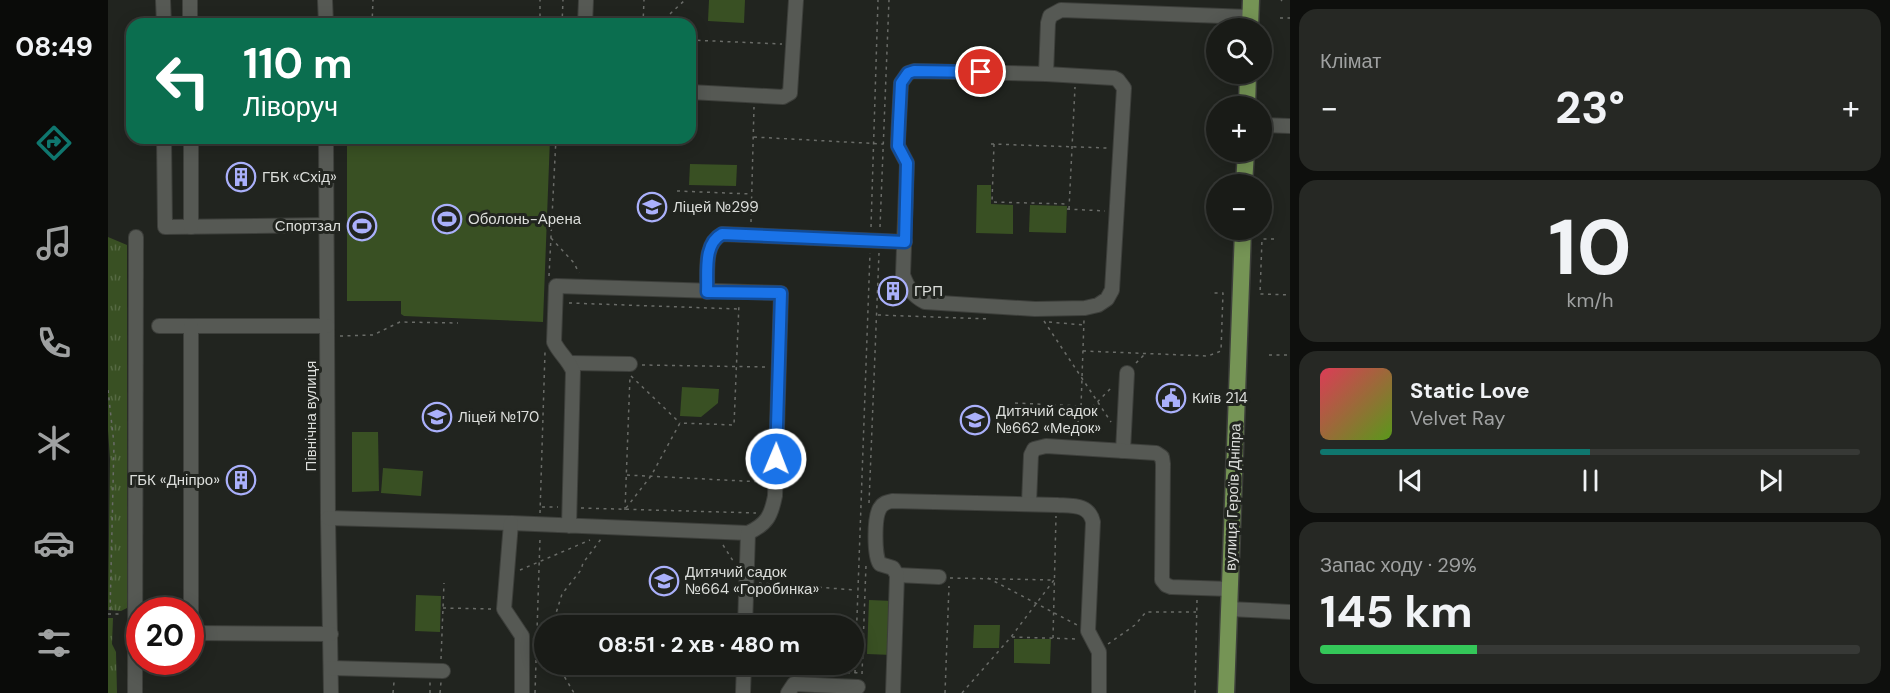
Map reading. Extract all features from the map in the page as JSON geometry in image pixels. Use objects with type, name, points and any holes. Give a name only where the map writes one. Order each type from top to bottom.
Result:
[{"type":"main road","name":"вулиця Героїв Дніпра","points":[[1226,693],[1243,240]]},
{"type":"street","points":[[163,0],[164,18]]},
{"type":"street","points":[[190,0],[190,18]]},
{"type":"street","points":[[325,0],[326,18]]},
{"type":"street","points":[[585,18],[586,0]]},
{"type":"street","points":[[696,92],[783,97],[790,93],[796,0]]},
{"type":"street","points":[[1046,74],[1048,22],[1050,16],[1061,10],[1096,5],[1250,15]]},
{"type":"street","points":[[914,71],[1075,76],[1114,78],[1124,88],[1112,290],[1107,299],[1098,305],[1085,308],[1035,309],[925,302],[916,297],[908,288],[903,275],[907,163],[898,146],[901,83],[904,77],[914,71]]},
{"type":"street","points":[[1272,125],[1290,126]]},
{"type":"street","points":[[164,144],[165,227],[291,232],[327,225]]},
{"type":"street","points":[[191,144],[191,227]]},
{"type":"street","name":"Північна вулиця","points":[[326,144],[331,693]]},
{"type":"street","points":[[707,292],[709,250],[711,244],[722,234],[905,242]]},
{"type":"street","points":[[136,237],[137,597]]},
{"type":"street","points":[[328,518],[539,524],[569,526],[748,534],[760,527],[772,513],[776,496],[781,293],[556,286],[554,342],[558,351],[570,363],[573,371],[569,526]]},
{"type":"street","points":[[159,326],[290,324],[327,326]]},
{"type":"street","points":[[190,597],[191,326]]},
{"type":"street","points":[[570,363],[630,364]]},
{"type":"street","points":[[1123,451],[1127,373]]},
{"type":"street","points":[[1029,504],[1031,455],[1034,449],[1053,447],[1156,453],[1162,458],[1162,580],[1171,587],[1230,589]]},
{"type":"street","points":[[894,693],[897,576],[893,568],[880,564],[876,555],[877,514],[882,505],[887,502],[1029,504],[1084,508],[1092,516],[1093,522],[1090,635],[1099,652],[1099,693]]},
{"type":"street","points":[[511,523],[504,609],[522,636],[522,693]]},
{"type":"street","points":[[746,615],[748,534]]},
{"type":"street","points":[[897,576],[939,577]]},
{"type":"street","points":[[1229,609],[1290,612]]},
{"type":"street","points":[[204,633],[331,634]]},
{"type":"street","points":[[331,668],[442,669]]},
{"type":"street","points":[[135,675],[135,693]]},
{"type":"street","points":[[743,693],[744,675]]},
{"type":"street","points":[[788,693],[794,684],[860,683]]},
{"type":"path","points":[[372,18],[373,0]]},
{"type":"path","points":[[540,0],[540,18]]},
{"type":"path","points":[[562,18],[563,0]]},
{"type":"path","points":[[643,18],[644,0]]},
{"type":"path","points":[[665,18],[685,0]]},
{"type":"path","points":[[869,504],[876,315],[874,143],[878,0]]},
{"type":"path","points":[[857,615],[889,0]]},
{"type":"path","points":[[1280,18],[1290,18]]},
{"type":"path","points":[[696,40],[794,45]]},
{"type":"path","points":[[1075,76],[1068,209],[1117,211]]},
{"type":"path","points":[[750,235],[755,96]]},
{"type":"path","points":[[753,137],[883,144]]},
{"type":"path","points":[[549,281],[556,144]]},
{"type":"path","points":[[1069,204],[992,202],[992,144],[1120,149]]},
{"type":"path","points":[[677,191],[752,194]]},
{"type":"path","points":[[550,238],[574,263],[587,287]]},
{"type":"path","points":[[1274,239],[1262,238],[1260,294],[1290,295]]},
{"type":"path","points":[[625,510],[630,374],[680,423],[734,425],[740,293]]},
{"type":"path","points":[[1083,351],[1208,356],[1221,351],[1223,293],[1210,293]]},
{"type":"path","points":[[555,303],[739,309]]},
{"type":"path","points":[[1079,448],[1085,308]]},
{"type":"path","points":[[1035,309],[1111,421]]},
{"type":"path","points":[[876,315],[996,319]]},
{"type":"path","points":[[1043,321],[1084,325]]},
{"type":"path","points":[[340,336],[373,334],[400,322],[458,323]]},
{"type":"path","points":[[535,693],[546,348]]},
{"type":"path","points":[[1053,447],[1146,353]]},
{"type":"path","points":[[1269,355],[1290,355]]},
{"type":"path","points":[[630,364],[779,367]]},
{"type":"path","points":[[108,390],[114,444],[109,614],[126,614]]},
{"type":"path","points":[[1015,403],[1081,406]]},
{"type":"path","points":[[625,510],[651,476],[680,423]]},
{"type":"path","points":[[626,475],[776,482]]},
{"type":"path","points":[[1053,638],[1057,505]]},
{"type":"path","points":[[540,507],[772,513]]},
{"type":"path","points":[[507,577],[598,536]]},
{"type":"path","points":[[555,615],[562,594],[601,539]]},
{"type":"path","points":[[723,546],[735,564]]},
{"type":"path","points":[[864,618],[866,563]]},
{"type":"path","points":[[945,693],[949,578],[1054,580]]},
{"type":"path","points":[[988,578],[1090,635]]},
{"type":"path","points":[[962,693],[1011,637],[1054,580]]},
{"type":"path","points":[[440,693],[444,583]]},
{"type":"path","points":[[747,583],[858,590]]},
{"type":"path","points":[[1195,693],[1198,588]]},
{"type":"path","points":[[443,608],[504,609]]},
{"type":"path","points":[[1099,652],[1135,624],[1146,612],[1197,612]]},
{"type":"path","points":[[1011,637],[1053,638],[1090,635]]},
{"type":"path","points":[[563,675],[574,693]]},
{"type":"path","points":[[860,683],[862,675]]},
{"type":"green space","points":[[709,0],[745,0],[744,23],[708,21]]},
{"type":"green space","name":"Оболонь-Арена","points":[[347,144],[550,144],[543,322],[404,316],[401,314],[401,301],[347,301]]},
{"type":"green space","points":[[690,164],[737,165],[736,186],[689,185]]},
{"type":"green space","points":[[977,185],[991,185],[991,204],[1013,205],[1013,234],[976,233]]},
{"type":"green space","points":[[1030,205],[1067,206],[1066,233],[1029,232]]},
{"type":"green space","points":[[108,237],[127,245],[127,597],[126,608],[121,611],[108,610],[110,459]]},
{"type":"green space","points":[[682,387],[719,389],[718,403],[701,417],[680,416]]},
{"type":"green space","points":[[352,432],[378,432],[379,491],[352,492]]},
{"type":"green space","points":[[383,468],[423,471],[421,496],[381,493]]},
{"type":"green space","points":[[416,595],[441,596],[440,632],[415,631]]},
{"type":"green space","points":[[869,600],[894,601],[892,655],[867,654]]},
{"type":"green space","points":[[108,618],[113,618],[112,644],[116,652],[117,693],[108,693]]},
{"type":"green space","points":[[974,625],[1000,625],[999,648],[973,648]]},
{"type":"green space","points":[[1014,639],[1051,639],[1050,664],[1014,663]]},
{"type":"place","name":"ГБК «Схід»","points":[[241,177]]},
{"type":"place","name":"Ліцей №299","points":[[652,207]]},
{"type":"place","name":"Оболонь-Арена","points":[[447,219]]},
{"type":"place","name":"Спортзал","points":[[362,226]]},
{"type":"place","name":"ГРП","points":[[893,291]]},
{"type":"place","name":"Київ 214","points":[[1171,398]]},
{"type":"place","name":"Ліцей №170","points":[[437,417]]},
{"type":"place","name":"Дитячий садок №662 «Медок»","points":[[975,420]]},
{"type":"place","name":"ГБК «Дніпро»","points":[[241,480]]},
{"type":"place","name":"Дитячий садок №664 «Горобинка»","points":[[664,581]]},
{"type":"route","points":[[776,459],[781,293],[707,292],[711,244],[716,237],[722,234],[905,242],[907,163],[898,146],[901,83],[908,73],[914,71],[981,72]]}]
